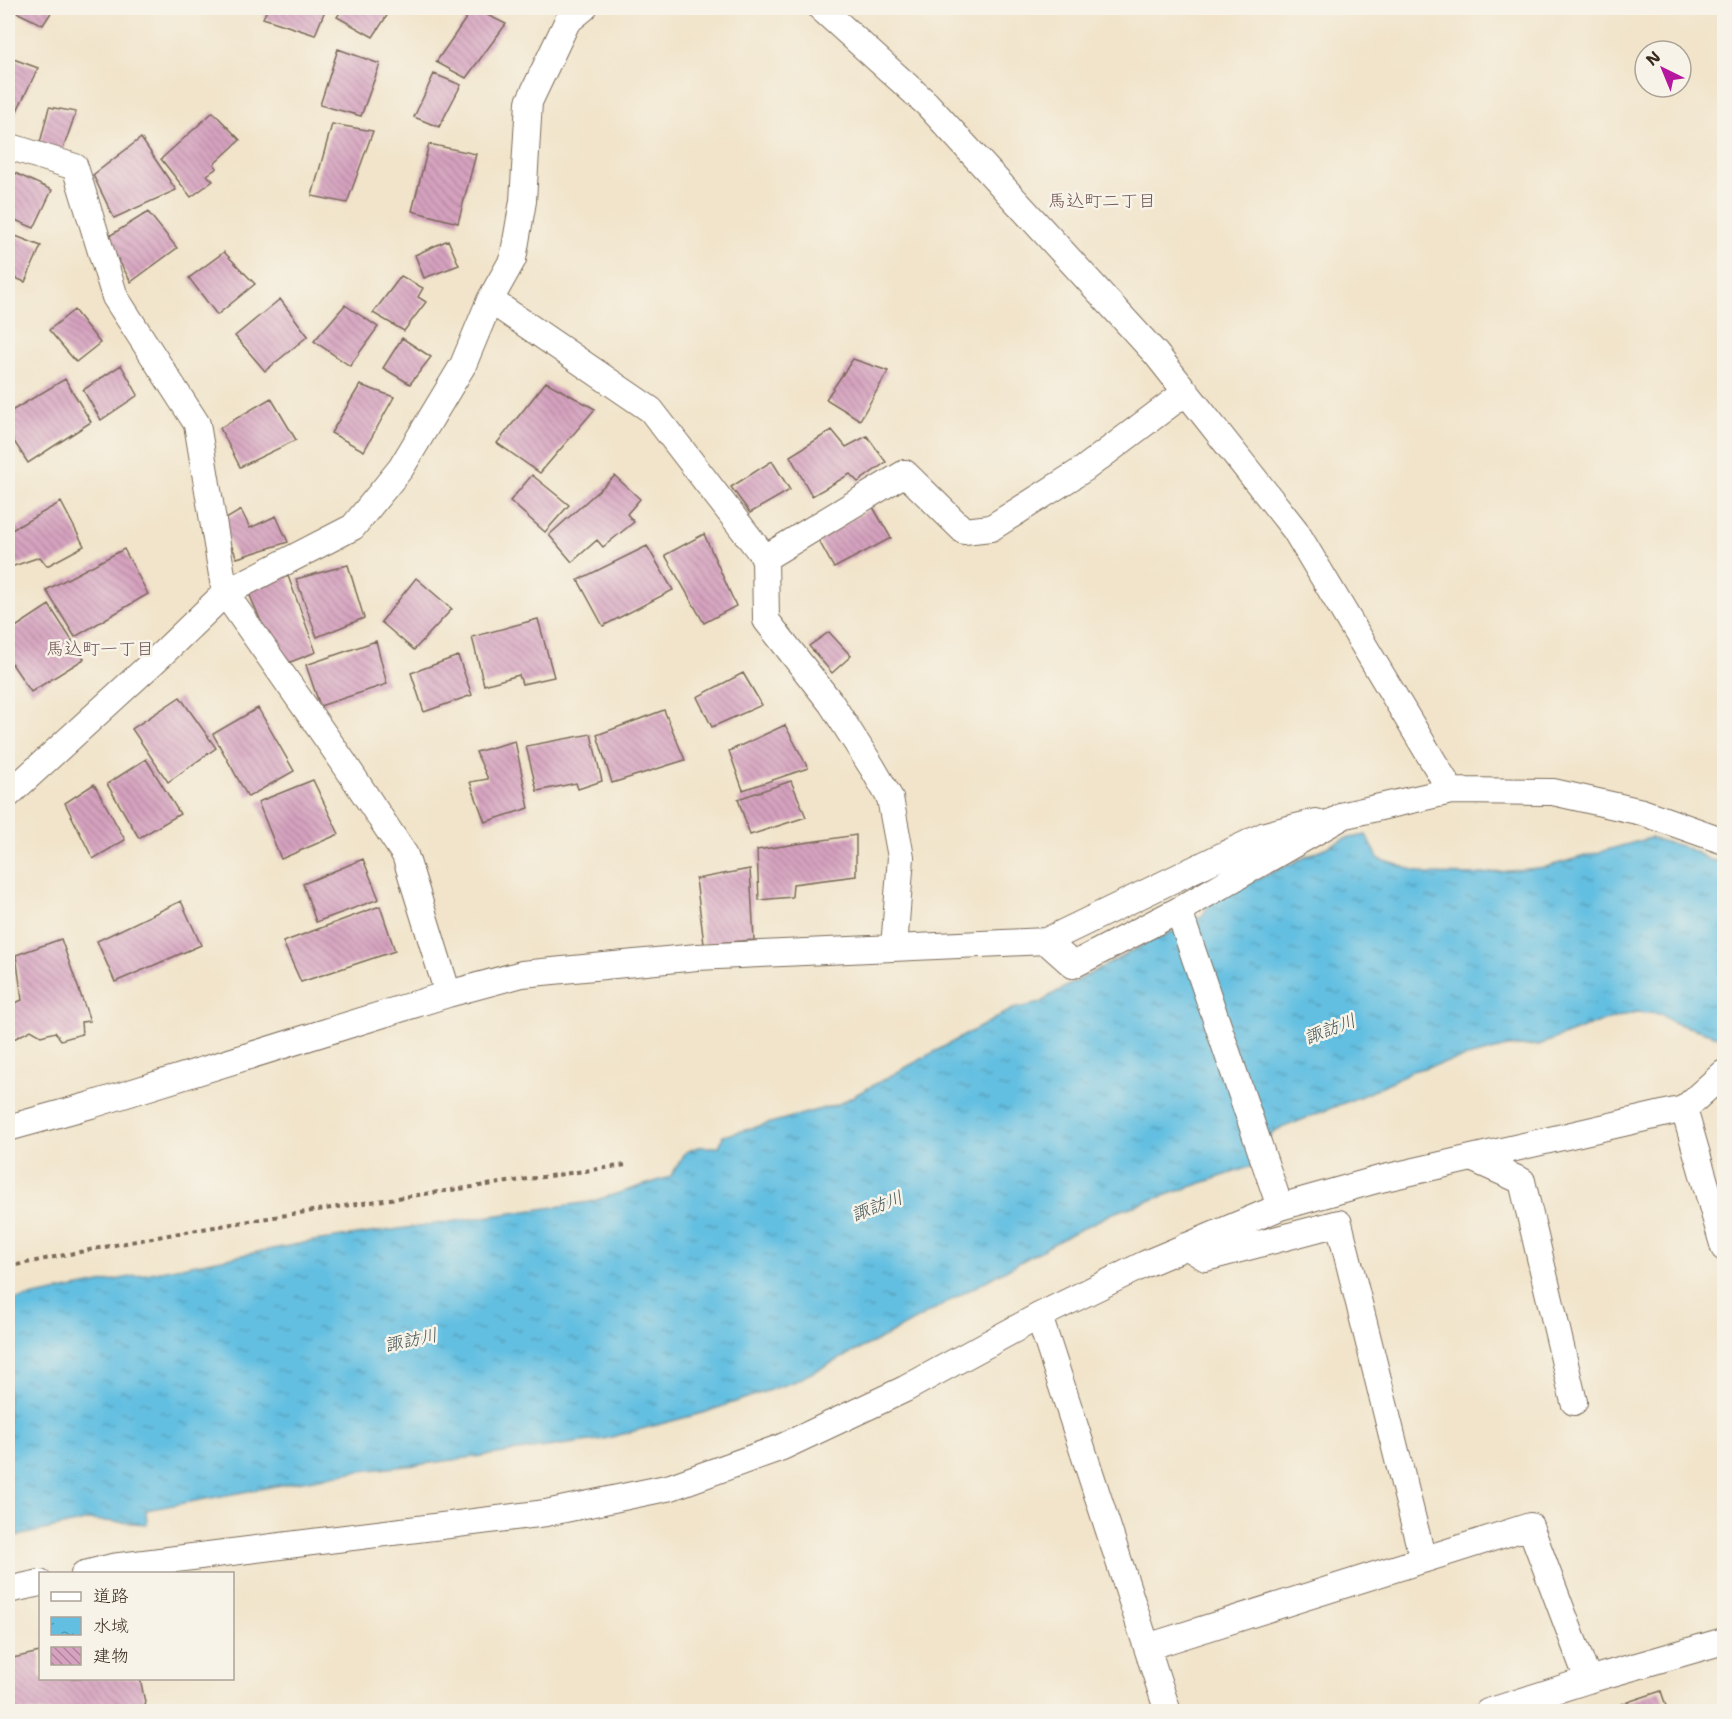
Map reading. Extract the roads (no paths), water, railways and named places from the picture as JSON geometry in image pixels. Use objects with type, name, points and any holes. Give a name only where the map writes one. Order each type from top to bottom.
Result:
[{"type":"street","points":[[8,795],[225,593],[353,527],[401,468],[463,364],[490,300],[513,259],[523,201],[529,102],[567,22],[584,8]]},
{"type":"street","points":[[820,8],[927,104],[1156,354],[1295,530],[1451,791]]},
{"type":"street","points":[[8,146],[75,167],[115,297],[196,424],[225,593],[344,763],[405,855],[448,994]]},
{"type":"street","points":[[490,300],[651,410],[765,558],[766,620],[831,703],[873,766],[890,798],[902,857],[894,948]]},
{"type":"street","points":[[765,558],[905,473],[964,531],[991,528],[1084,469],[1186,392]]},
{"type":"street","points":[[8,1128],[91,1105],[448,994],[522,974],[697,957],[1046,941],[1264,835],[1451,791],[1553,792],[1642,812],[1725,841]]},
{"type":"street","points":[[1046,941],[1073,965],[1179,916],[1345,815]]},
{"type":"street","points":[[1179,916],[1278,1199]]},
{"type":"street","points":[[92,1572],[112,1567],[546,1513],[671,1487],[782,1447],[905,1389],[1039,1316],[1278,1199],[1376,1180],[1684,1109],[1725,1073]]},
{"type":"street","points":[[1684,1109],[1725,1248]]},
{"type":"street","points":[[1471,1158],[1522,1181],[1574,1402]]},
{"type":"street","points":[[1186,1246],[1206,1258],[1339,1223],[1423,1560]]},
{"type":"street","points":[[1039,1316],[1169,1711]]},
{"type":"street","points":[[1147,1647],[1530,1526],[1588,1680]]},
{"type":"street","points":[[8,1590],[39,1583]]},
{"type":"street","points":[[1488,1712],[1588,1680],[1725,1641]]},
{"type":"water","name":"諏訪川","points":[[1366,835],[1379,859],[1426,874],[1473,875],[1546,867],[1650,838],[1685,847],[1710,860],[1724,862],[1724,1038],[1672,1022],[1661,1014],[1636,1012],[1596,1023],[1539,1045],[1507,1047],[1412,1071],[1366,1094],[1274,1131],[1252,1166],[1113,1213],[884,1337],[793,1382],[706,1412],[604,1439],[351,1472],[146,1510],[147,1524],[89,1520],[8,1538],[8,1301],[314,1241],[590,1202],[670,1177],[686,1152],[698,1147],[719,1147],[723,1136],[839,1104],[1013,1009],[1041,1003],[1051,995],[1203,915],[1211,901],[1344,839]]},
{"type":"district","name":"馬込町二丁目","points":[[1102,201]]},
{"type":"district","name":"馬込町一丁目","points":[[100,649]]}]
